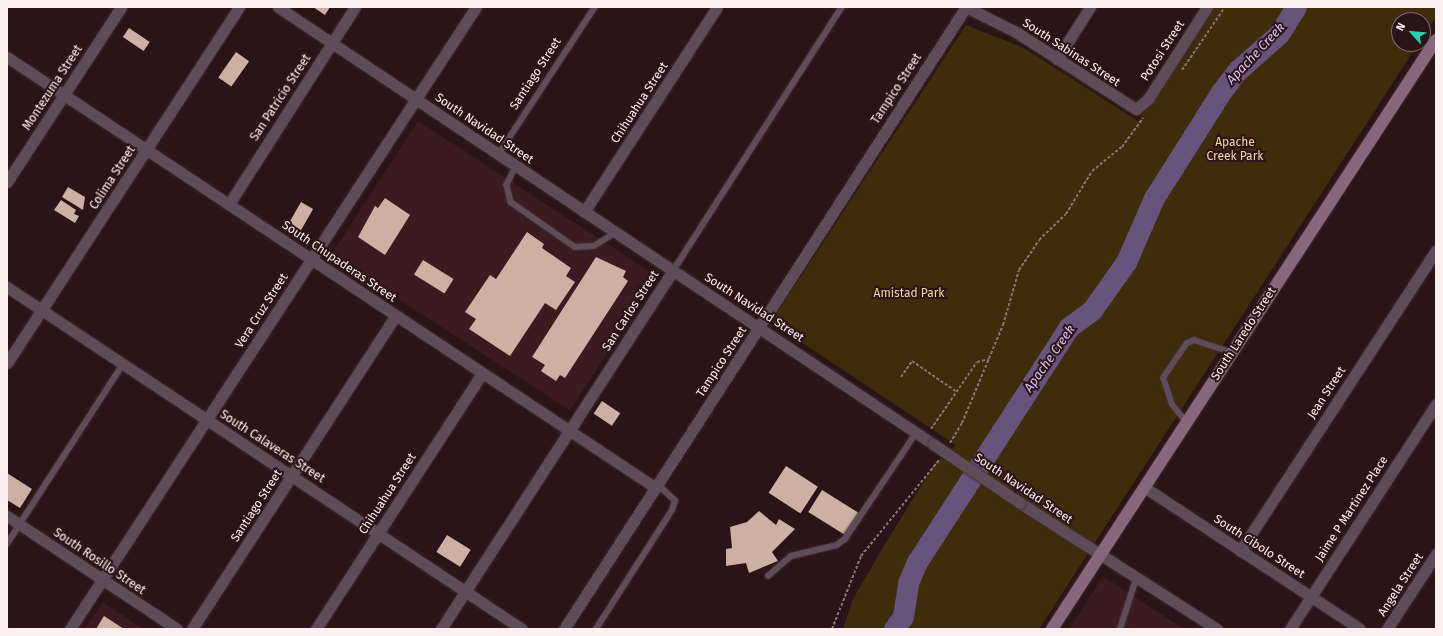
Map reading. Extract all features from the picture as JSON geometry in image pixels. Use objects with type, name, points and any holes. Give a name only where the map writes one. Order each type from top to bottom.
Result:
[{"type":"main road","name":"South Laredo Street","points":[[1052,629],[1099,554],[1144,488],[1436,40]]},
{"type":"street","name":"Montezuma Street","points":[[7,182],[121,7]]},
{"type":"street","name":"Colima Street","points":[[7,363],[239,7]]},
{"type":"street","name":"South Navidad Street","points":[[278,7],[416,98],[615,233],[760,327],[1020,503],[1099,554],[1137,576],[1217,629]]},
{"type":"street","name":"San Patricio Street","points":[[229,204],[355,7]]},
{"type":"street","name":"Vera Cruz Street","points":[[70,629],[476,7]]},
{"type":"street","name":"Chihuahua Street","points":[[584,212],[717,7]]},
{"type":"street","name":"South Sabinas Street","points":[[966,7],[1057,59],[1132,107],[1143,110]]},
{"type":"street","name":"Tampico Street","points":[[565,629],[966,7]]},
{"type":"street","points":[[1057,59],[1090,7]]},
{"type":"street","name":"Potosi Street","points":[[1143,110],[1207,7]]},
{"type":"street","name":"South Chupaderas Street","points":[[7,57],[395,316],[569,431],[657,487]]},
{"type":"street","name":"Jean Street","points":[[1240,551],[1436,250]]},
{"type":"street","name":"San Carlos Street","points":[[441,629],[674,271]]},
{"type":"street","name":"South Calaveras Street","points":[[7,287],[522,629]]},
{"type":"street","name":"Santiago Street","points":[[192,629],[395,316]]},
{"type":"street","name":"Chihuahua Street","points":[[316,629],[482,373]]},
{"type":"street","name":"Jaime P Martinez Place","points":[[1290,629],[1436,404]]},
{"type":"street","name":"South Cibolo Street","points":[[1144,488],[1360,629]]},
{"type":"street","name":"South Rosillo Street","points":[[7,516],[177,629]]},
{"type":"street","name":"Angela Street","points":[[1388,629],[1436,554]]},
{"type":"lane","name":"Santiago Street","points":[[498,155],[595,7]]},
{"type":"lane","name":"San Carlos Street","points":[[674,271],[842,7]]},
{"type":"lane","points":[[516,167],[507,185],[511,202],[575,247],[594,246],[615,233]]},
{"type":"lane","points":[[1186,422],[1172,405],[1164,378],[1187,343],[1194,340],[1232,352]]},
{"type":"lane","points":[[7,544],[123,364]]},
{"type":"lane","points":[[768,576],[791,556],[837,545],[844,539],[916,433]]},
{"type":"lane","points":[[596,629],[672,510],[675,501],[657,487]]},
{"type":"lane","points":[[1120,629],[1137,576]]},
{"type":"path","points":[[1177,76],[1225,7]]},
{"type":"path","points":[[947,447],[962,423],[989,358],[1019,270],[1029,253],[1066,214],[1092,171],[1122,147],[1143,110]]},
{"type":"path","points":[[930,430],[977,362],[989,358]]},
{"type":"path","points":[[901,377],[912,361],[957,392]]},
{"type":"path","points":[[832,629],[861,556],[943,453]]},
{"type":"shaded area","points":[[418,121],[657,276],[570,410],[331,255]]},
{"type":"shaded area","points":[[1103,576],[1184,629],[1069,629]]},
{"type":"shaded area","points":[[103,602],[143,629],[85,629]]},
{"type":"green space","name":"Apache Creek Park","points":[[1213,7],[1436,7],[1436,17],[1431,25],[1431,12],[1391,12],[1391,52],[1413,52],[1039,629],[843,629],[853,599],[882,549],[935,463],[956,445],[771,322],[966,25],[1024,48],[1138,121]]},
{"type":"building","points":[[313,7],[330,7],[325,15]]},
{"type":"building","points":[[129,28],[150,42],[144,51],[123,37]]},
{"type":"building","points":[[236,52],[249,61],[231,87],[218,77]]},
{"type":"building","points":[[68,187],[85,197],[83,210],[62,197]]},
{"type":"building","points":[[385,198],[410,215],[385,255],[358,237],[375,206],[378,208]]},
{"type":"building","points":[[61,200],[76,210],[74,214],[79,216],[75,223],[54,210]]},
{"type":"building","points":[[301,202],[313,209],[300,232],[288,225]]},
{"type":"building","points":[[527,232],[544,244],[542,248],[571,268],[566,276],[575,282],[556,310],[545,303],[510,356],[469,329],[476,319],[465,312],[490,275],[496,279]]},
{"type":"building","points":[[596,257],[626,271],[623,277],[628,281],[565,378],[560,375],[556,381],[541,371],[545,365],[532,357]]},
{"type":"building","points":[[423,260],[454,279],[445,293],[414,274]]},
{"type":"building","points":[[602,401],[620,413],[612,426],[594,413]]},
{"type":"building","points":[[786,466],[818,487],[800,514],[769,493]]},
{"type":"building","points":[[7,473],[32,489],[20,508],[7,500]]},
{"type":"building","points":[[822,490],[859,513],[846,535],[808,512]]},
{"type":"building","points":[[759,511],[776,525],[779,519],[795,529],[772,552],[778,561],[749,573],[746,563],[726,566],[726,549],[732,548],[730,527],[747,522]]},
{"type":"building","points":[[447,535],[471,550],[460,567],[436,552]]},
{"type":"building","points":[[104,616],[124,629],[96,629]]},
{"type":"waterway","name":"Apache Creek","points":[[894,629],[903,616],[908,583],[917,562],[1069,327],[1092,310],[1126,262],[1154,198],[1221,92],[1237,71],[1279,34],[1296,7]]},
{"type":"park label","name":"Amistad Park","points":[[909,294]]}]
